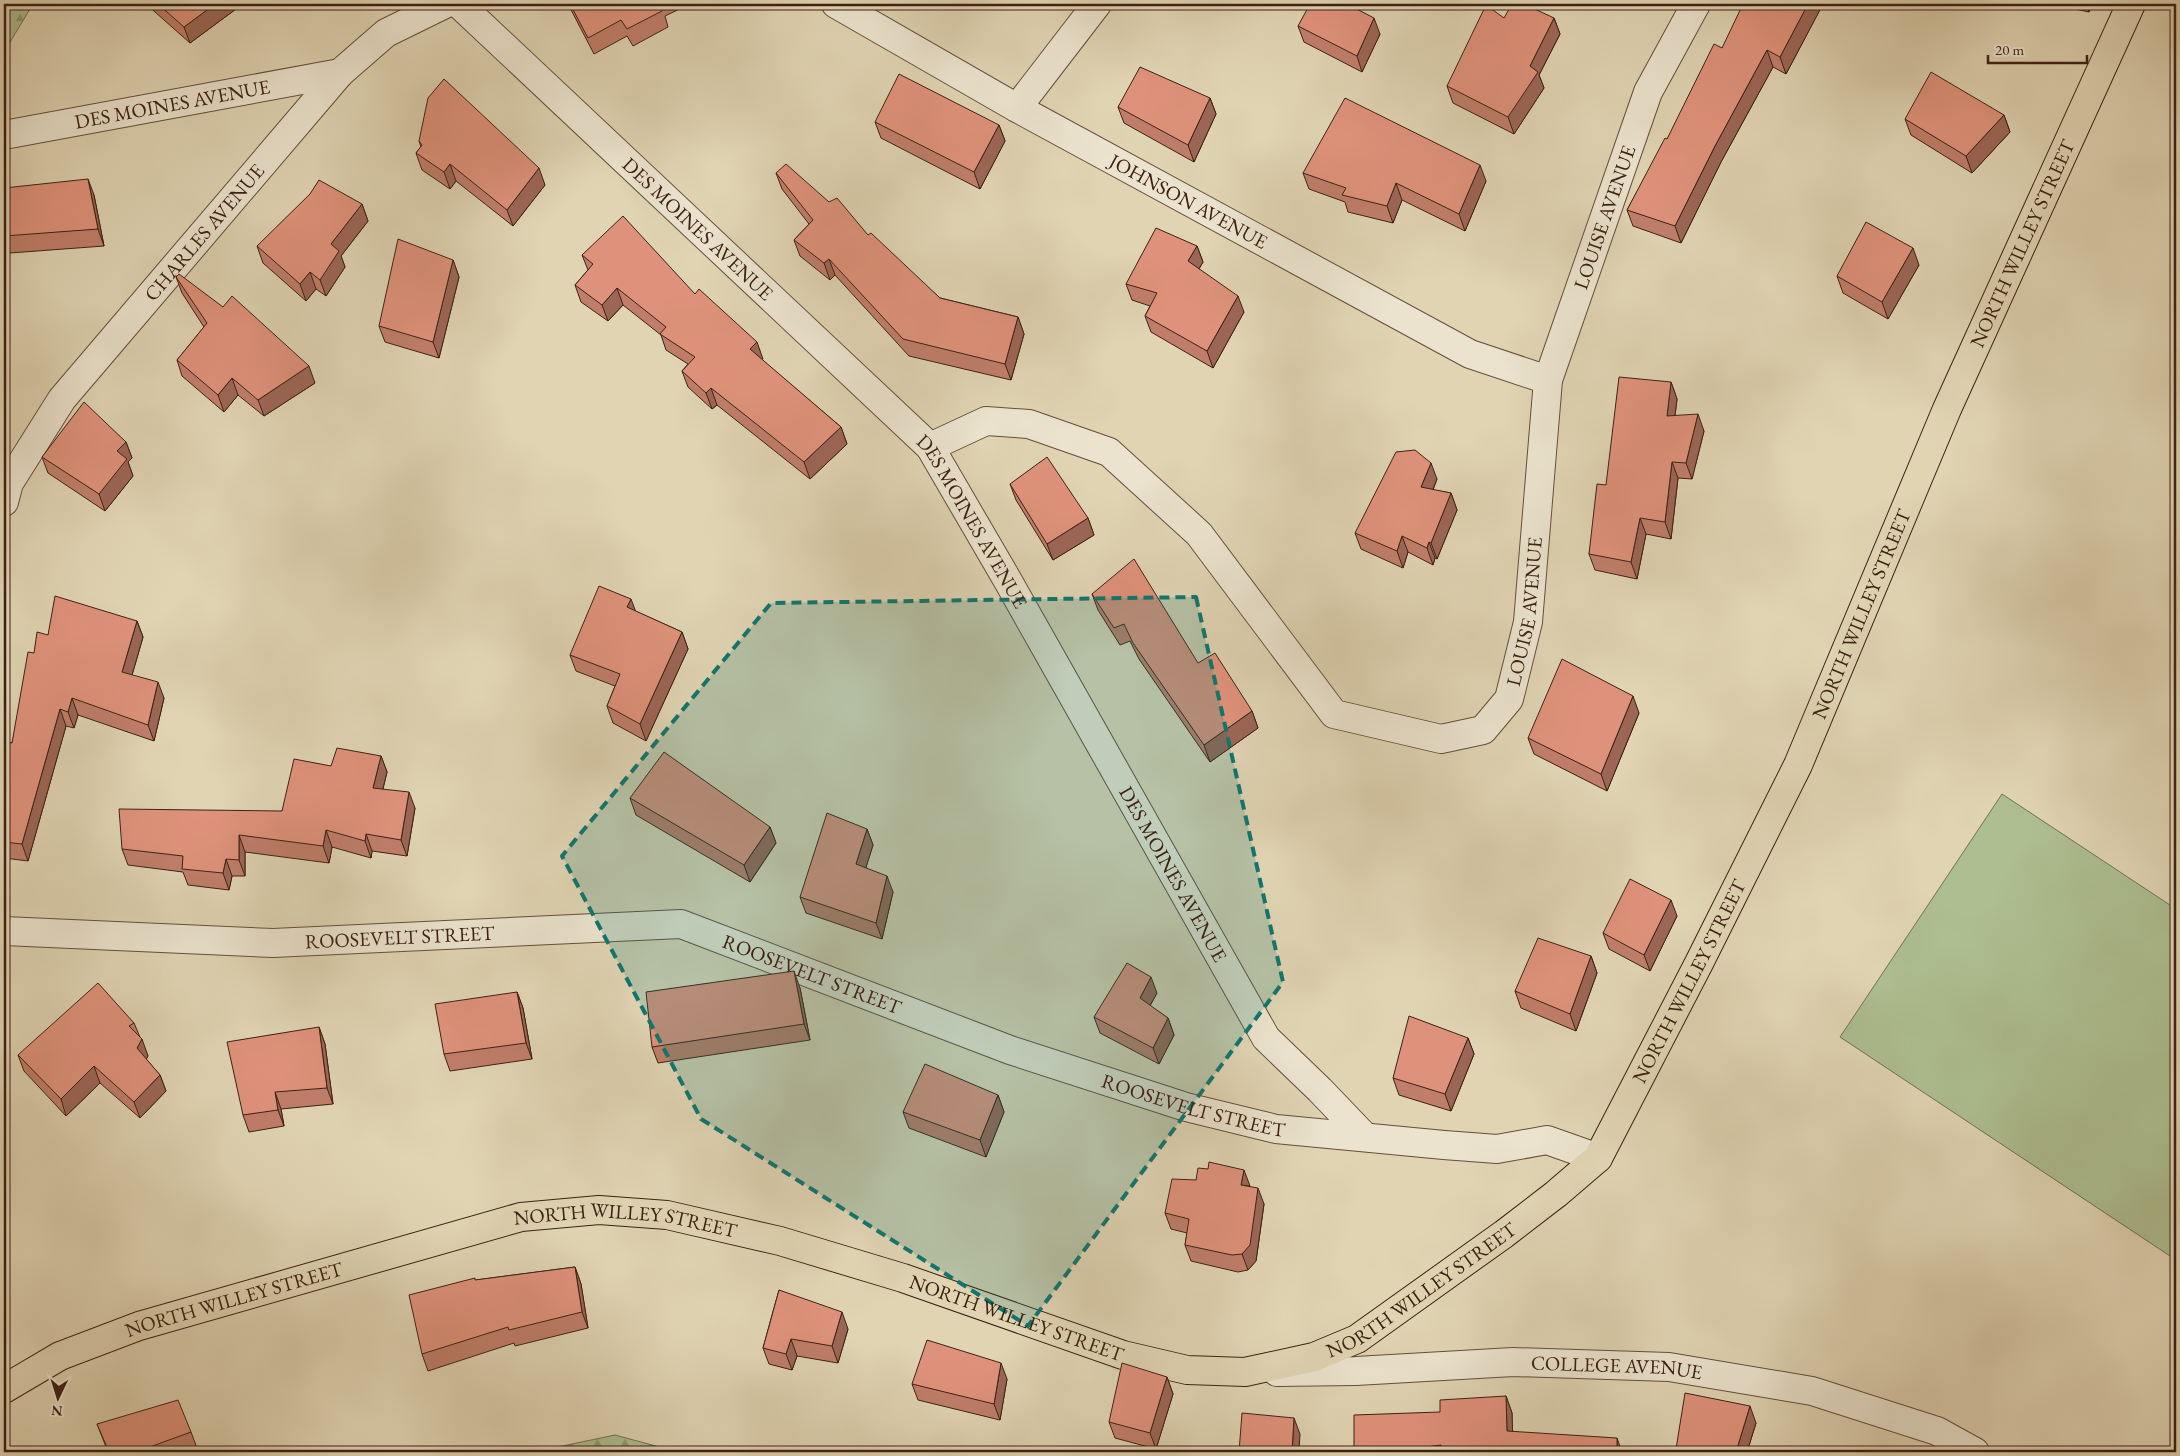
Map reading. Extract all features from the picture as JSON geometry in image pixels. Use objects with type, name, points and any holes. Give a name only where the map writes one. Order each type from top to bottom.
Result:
[{"type":"main road","name":"NORTH WILLEY STREET","points":[[4,1389],[60,1356],[139,1326],[521,1217],[599,1210],[667,1216],[780,1241],[903,1278],[1123,1355],[1187,1370],[1245,1372],[1314,1357],[1357,1339],[1504,1234],[1556,1194],[1598,1158],[1700,963],[1798,765],[1947,409],[2131,4]]},
{"type":"street","name":"CHARLES AVENUE","points":[[4,502],[9,483],[62,399],[340,73],[386,33],[445,4]]},
{"type":"street","name":"DES MOINES AVENUE","points":[[459,4],[930,446],[1266,1038],[1364,1136]]},
{"type":"street","name":"JOHNSON AVENUE","points":[[836,4],[1017,108],[1470,354],[1548,380]]},
{"type":"street","points":[[1017,108],[1097,4]]},
{"type":"street","name":"LOUISE AVENUE","points":[[930,446],[986,421],[1029,424],[1110,452],[1200,534],[1334,714],[1441,739],[1482,730],[1509,699],[1528,622],[1548,380],[1648,92],[1696,4]]},
{"type":"street","name":"DES MOINES AVENUE","points":[[4,135],[340,73]]},
{"type":"street","name":"ROOSEVELT STREET","points":[[4,931],[273,943],[680,924],[1010,1050],[1186,1107],[1276,1129],[1497,1149],[1547,1140],[1598,1158]]},
{"type":"street","name":"COLLEGE AVENUE","points":[[1245,1372],[1356,1370],[1513,1362],[1669,1367],[1812,1391],[1937,1431],[1975,1452]]},
{"type":"highlighted area","points":[[1196,597],[1283,982],[1028,1326],[701,1119],[562,856],[771,603]]},
{"type":"green space","points":[[4,4],[33,4],[4,52]]},
{"type":"green space","points":[[2002,794],[2176,909],[2176,1260],[1840,1037]]},
{"type":"green space","points":[[615,1435],[678,1452],[534,1452]]},
{"type":"building","points":[[158,4],[215,4],[184,27]]},
{"type":"building","points":[[570,4],[660,4],[662,11],[627,29],[621,20],[588,38]]},
{"type":"building","points":[[1310,4],[1347,4],[1374,18],[1357,56],[1298,26]]},
{"type":"building","points":[[1512,4],[1524,4],[1554,18],[1530,66],[1538,72],[1508,117],[1447,86],[1486,5],[1504,18]]},
{"type":"building","points":[[1743,4],[1808,4],[1780,57],[1767,50],[1715,146],[1675,226],[1627,210],[1665,138],[1667,139],[1714,44],[1722,48]]},
{"type":"building","points":[[1140,67],[1210,98],[1188,145],[1118,107]]},
{"type":"building","points":[[1931,72],[2004,115],[1966,156],[1905,119]]},
{"type":"building","points":[[899,74],[999,125],[974,172],[875,122]]},
{"type":"building","points":[[444,79],[539,168],[507,210],[450,164],[444,172],[416,153],[422,145],[419,141],[428,98]]},
{"type":"building","points":[[1345,98],[1480,165],[1459,214],[1396,183],[1387,206],[1342,195],[1346,188],[1303,173]]},
{"type":"building","points":[[786,164],[829,202],[837,198],[868,235],[871,233],[940,298],[1018,317],[1005,364],[903,339],[829,259],[824,263],[794,240],[813,220],[776,173]]},
{"type":"building","points":[[88,179],[98,229],[4,236],[4,188]]},
{"type":"building","points":[[319,180],[362,204],[331,244],[339,251],[320,280],[310,272],[300,284],[257,246],[310,194]]},
{"type":"building","points":[[623,216],[695,294],[699,289],[757,342],[750,349],[841,427],[804,462],[711,388],[706,393],[682,371],[695,357],[660,334],[666,327],[617,288],[602,305],[575,285],[593,264],[582,255]]},
{"type":"building","points":[[1866,222],[1913,248],[1882,302],[1837,276]]},
{"type":"building","points":[[1156,228],[1197,246],[1188,261],[1238,296],[1207,351],[1145,316],[1157,293],[1126,284]]},
{"type":"building","points":[[398,239],[453,260],[433,342],[379,326]]},
{"type":"building","points":[[179,274],[223,307],[232,296],[309,366],[258,400],[232,378],[218,395],[177,360],[207,323],[176,277]]},
{"type":"building","points":[[1619,377],[1671,382],[1667,416],[1698,414],[1686,463],[1672,462],[1665,522],[1640,518],[1631,562],[1589,554],[1597,484],[1606,485]]},
{"type":"building","points":[[84,402],[126,442],[117,451],[127,459],[99,494],[42,457]]},
{"type":"building","points":[[1415,450],[1431,463],[1421,487],[1451,493],[1431,543],[1429,542],[1427,548],[1402,536],[1397,551],[1355,533],[1396,452]]},
{"type":"building","points":[[1047,457],[1088,518],[1047,544],[1010,484]]},
{"type":"building","points":[[1134,559],[1198,663],[1215,653],[1252,711],[1204,745],[1133,643],[1124,624],[1114,628],[1092,594]]},
{"type":"building","points":[[599,586],[631,599],[627,607],[682,632],[640,724],[607,706],[620,674],[570,655]]},
{"type":"building","points":[[55,596],[137,621],[122,672],[158,682],[148,725],[72,698],[68,712],[60,709],[22,844],[4,842],[4,741],[12,743],[28,652],[34,653],[37,632],[48,635]]},
{"type":"building","points":[[1562,659],[1633,696],[1601,774],[1528,738]]},
{"type":"building","points":[[337,748],[381,756],[373,788],[409,792],[401,840],[366,834],[365,841],[326,830],[323,846],[239,835],[239,860],[226,859],[223,873],[182,869],[183,856],[122,849],[119,809],[282,811],[294,759],[331,766]]},
{"type":"building","points":[[664,752],[770,827],[744,865],[630,798]]},
{"type":"building","points":[[827,813],[867,829],[856,864],[887,876],[876,923],[800,897]]},
{"type":"building","points":[[1630,879],[1671,900],[1644,955],[1603,933]]},
{"type":"building","points":[[1538,938],[1591,956],[1570,1014],[1515,991]]},
{"type":"building","points":[[1127,963],[1151,977],[1140,998],[1168,1018],[1153,1048],[1094,1017]]},
{"type":"building","points":[[794,971],[804,1024],[652,1047],[646,992]]},
{"type":"building","points":[[98,983],[134,1023],[129,1026],[142,1039],[137,1048],[160,1075],[134,1102],[94,1066],[61,1099],[18,1055]]},
{"type":"building","points":[[517,992],[526,1043],[444,1054],[435,1004]]},
{"type":"building","points":[[1409,1016],[1468,1038],[1445,1094],[1393,1078]]},
{"type":"building","points":[[319,1027],[327,1088],[275,1092],[278,1110],[243,1115],[227,1042]]},
{"type":"building","points":[[925,1064],[998,1095],[980,1140],[903,1112]]},
{"type":"building","points":[[1209,1162],[1244,1170],[1241,1185],[1258,1188],[1250,1245],[1242,1254],[1232,1255],[1185,1245],[1189,1219],[1165,1213],[1172,1179],[1196,1180],[1198,1168],[1208,1169]]},
{"type":"building","points":[[575,1267],[582,1312],[509,1330],[508,1327],[422,1354],[409,1295],[475,1278],[475,1280]]},
{"type":"building","points":[[779,1290],[842,1312],[832,1346],[791,1339],[786,1354],[763,1348]]},
{"type":"building","points":[[927,1340],[1001,1363],[994,1404],[912,1384]]},
{"type":"building","points":[[1122,1363],[1167,1377],[1150,1433],[1109,1422]]},
{"type":"building","points":[[1685,1393],[1750,1406],[1736,1452],[1694,1452],[1676,1449]]},
{"type":"building","points":[[1506,1396],[1507,1431],[1617,1438],[1617,1452],[1441,1452],[1441,1445],[1391,1452],[1354,1452],[1354,1415],[1440,1412],[1440,1400]]},
{"type":"building","points":[[178,1400],[191,1432],[136,1452],[109,1452],[97,1424]]},
{"type":"building","points":[[1242,1413],[1294,1418],[1292,1452],[1239,1452]]}]
